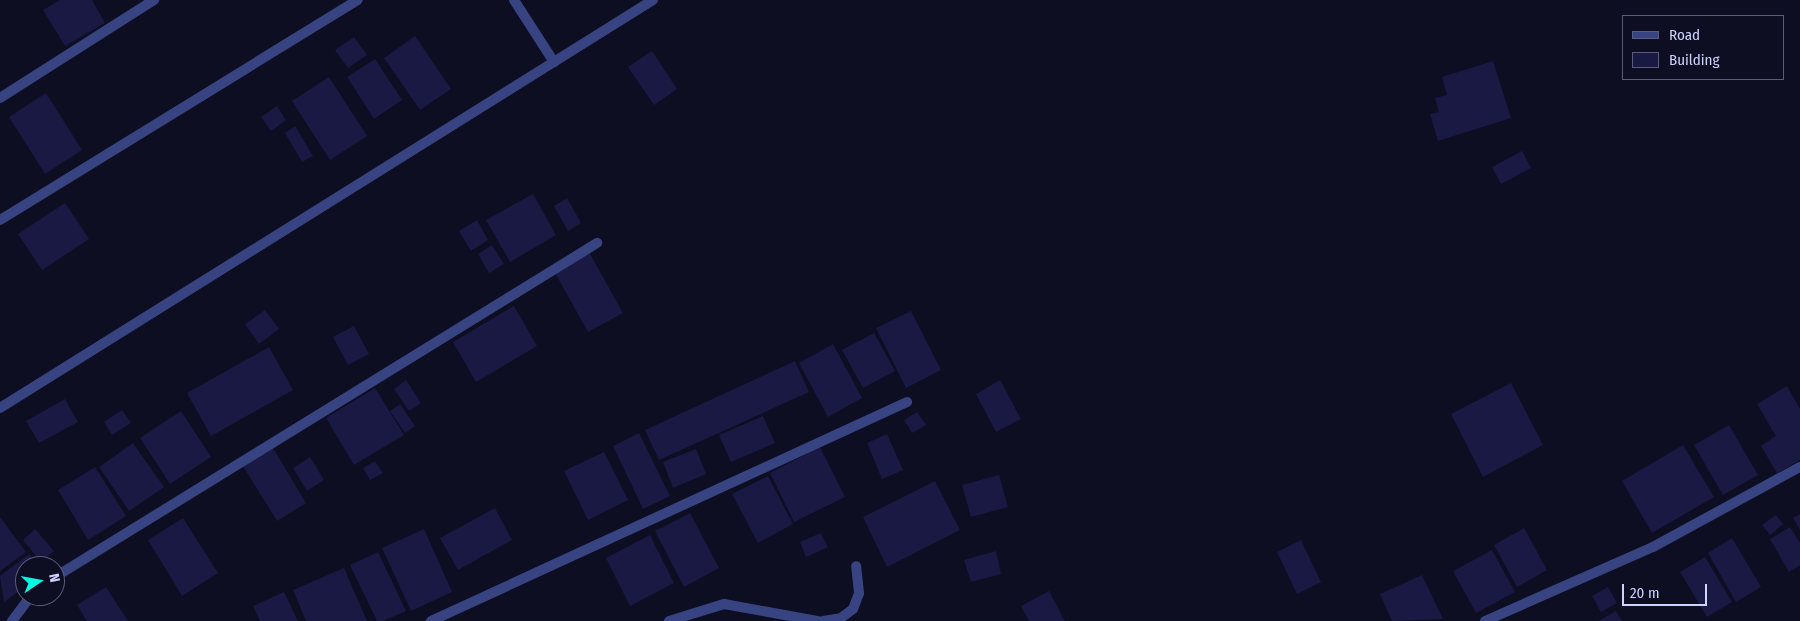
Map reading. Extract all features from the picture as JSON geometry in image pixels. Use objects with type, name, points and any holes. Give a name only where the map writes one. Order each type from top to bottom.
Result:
[{"type":"street","points":[[0,98],[154,0]]},
{"type":"street","points":[[0,220],[358,0]]},
{"type":"street","points":[[514,0],[554,62]]},
{"type":"street","points":[[0,408],[653,0]]},
{"type":"street","points":[[65,571],[596,243]]},
{"type":"street","points":[[431,621],[907,402]]},
{"type":"street","points":[[1485,621],[1653,547],[1800,467]]},
{"type":"street","points":[[823,621],[841,618],[852,609],[859,593],[856,566]]},
{"type":"street","points":[[670,621],[724,604],[818,621]]},
{"type":"street","points":[[12,621],[23,606]]},
{"type":"building","points":[[60,0],[92,0],[105,23],[65,46],[43,10]]},
{"type":"building","points":[[415,36],[451,89],[420,110],[384,58]]},
{"type":"building","points":[[354,37],[367,55],[348,68],[335,50]]},
{"type":"building","points":[[652,51],[677,89],[654,105],[628,67]]},
{"type":"building","points":[[375,59],[402,100],[374,119],[347,77]]},
{"type":"building","points":[[1493,61],[1511,118],[1438,141],[1430,114],[1439,112],[1435,98],[1447,95],[1442,77]]},
{"type":"building","points":[[329,77],[367,136],[330,160],[292,101]]},
{"type":"building","points":[[46,93],[82,150],[45,174],[9,117]]},
{"type":"building","points":[[277,106],[286,120],[271,131],[261,117]]},
{"type":"building","points":[[295,126],[313,156],[302,162],[285,133]]},
{"type":"building","points":[[1522,151],[1531,168],[1501,184],[1492,167]]},
{"type":"building","points":[[533,194],[556,235],[510,262],[486,220]]},
{"type":"building","points":[[567,198],[581,223],[568,231],[554,206]]},
{"type":"building","points":[[65,203],[89,239],[42,270],[18,234]]},
{"type":"building","points":[[477,220],[488,240],[471,251],[459,231]]},
{"type":"building","points":[[492,245],[504,264],[489,273],[478,254]]},
{"type":"building","points":[[589,252],[623,313],[588,332],[554,271]]},
{"type":"building","points":[[514,306],[537,346],[476,382],[453,342]]},
{"type":"building","points":[[265,310],[279,329],[259,344],[245,324]]},
{"type":"building","points":[[911,311],[941,370],[906,388],[876,328]]},
{"type":"building","points":[[354,326],[369,354],[348,365],[333,337]]},
{"type":"building","points":[[874,333],[895,371],[863,388],[842,350]]},
{"type":"building","points":[[833,344],[862,398],[828,417],[799,363]]},
{"type":"building","points":[[269,347],[293,390],[211,436],[187,393]]},
{"type":"building","points":[[795,361],[809,392],[659,460],[645,430]]},
{"type":"building","points":[[406,380],[421,403],[409,411],[394,389]]},
{"type":"building","points":[[1000,380],[1021,419],[996,432],[976,394]]},
{"type":"building","points":[[1511,383],[1543,445],[1483,477],[1451,414]]},
{"type":"building","points":[[1787,386],[1800,409],[1800,460],[1777,473],[1761,446],[1776,436],[1757,404]]},
{"type":"building","points":[[375,388],[404,435],[354,465],[326,418]]},
{"type":"building","points":[[65,399],[78,422],[39,443],[26,421]]},
{"type":"building","points":[[400,404],[415,426],[405,433],[390,411]]},
{"type":"building","points":[[122,410],[131,423],[112,435],[104,422]]},
{"type":"building","points":[[181,411],[211,457],[170,484],[140,438]]},
{"type":"building","points":[[917,412],[926,425],[912,433],[904,420]]},
{"type":"building","points":[[763,416],[775,443],[731,462],[719,435]]},
{"type":"building","points":[[1729,425],[1758,475],[1723,495],[1694,445]]},
{"type":"building","points":[[639,433],[670,496],[643,509],[613,446]]},
{"type":"building","points":[[887,434],[903,470],[882,479],[867,443]]},
{"type":"building","points":[[133,443],[164,487],[129,511],[99,467]]},
{"type":"building","points":[[1683,445],[1714,497],[1652,533],[1622,481]]},
{"type":"building","points":[[820,447],[845,497],[794,522],[770,473]]},
{"type":"building","points":[[273,448],[306,503],[277,521],[243,466]]},
{"type":"building","points":[[696,449],[706,474],[673,488],[663,462]]},
{"type":"building","points":[[604,452],[628,500],[588,520],[564,471]]},
{"type":"building","points":[[310,457],[324,480],[307,491],[293,468]]},
{"type":"building","points":[[375,461],[383,473],[370,480],[363,468]]},
{"type":"building","points":[[95,467],[126,516],[88,540],[58,490]]},
{"type":"building","points":[[999,475],[1008,507],[971,517],[962,485]]},
{"type":"building","points":[[768,476],[793,524],[758,543],[732,494]]},
{"type":"building","points":[[935,481],[960,530],[887,567],[863,517]]},
{"type":"building","points":[[495,508],[512,540],[458,570],[440,538]]},
{"type":"building","points":[[690,513],[719,568],[684,587],[655,531]]},
{"type":"building","points":[[1800,514],[1800,530],[1793,518]]},
{"type":"building","points":[[1776,515],[1783,524],[1770,535],[1762,525]]},
{"type":"building","points":[[0,517],[26,552],[21,556],[15,556],[15,560],[0,571]]},
{"type":"building","points":[[183,518],[218,573],[182,596],[148,540]]},
{"type":"building","points":[[1790,527],[1800,543],[1800,565],[1789,572],[1770,539]]},
{"type":"building","points":[[1524,528],[1547,570],[1517,587],[1494,545]]},
{"type":"building","points":[[35,529],[54,551],[48,556],[36,556],[23,540]]},
{"type":"building","points":[[424,529],[452,592],[411,611],[382,548]]},
{"type":"building","points":[[821,533],[828,547],[806,557],[800,542]]},
{"type":"building","points":[[650,535],[674,583],[630,606],[606,558]]},
{"type":"building","points":[[1732,538],[1761,587],[1736,602],[1708,553]]},
{"type":"building","points":[[1301,540],[1321,582],[1297,594],[1277,552]]},
{"type":"building","points":[[1492,550],[1515,592],[1476,613],[1453,571]]},
{"type":"building","points":[[996,551],[1001,574],[971,582],[964,560]]},
{"type":"building","points":[[378,552],[406,611],[383,621],[377,621],[350,565]]},
{"type":"building","points":[[1705,557],[1732,602],[1707,617],[1680,572]]},
{"type":"building","points":[[15,565],[15,594],[4,602],[0,576]]},
{"type":"building","points":[[344,568],[367,621],[306,621],[293,590]]},
{"type":"building","points":[[1422,575],[1443,619],[1392,621],[1380,594]]},
{"type":"building","points":[[106,587],[128,621],[87,621],[77,605]]},
{"type":"building","points":[[1608,587],[1617,603],[1601,612],[1592,596]]},
{"type":"building","points":[[1049,591],[1065,621],[1029,621],[1021,606]]},
{"type":"building","points":[[284,592],[298,621],[260,621],[253,606]]},
{"type":"building","points":[[1616,611],[1622,621],[1599,621]]}]
